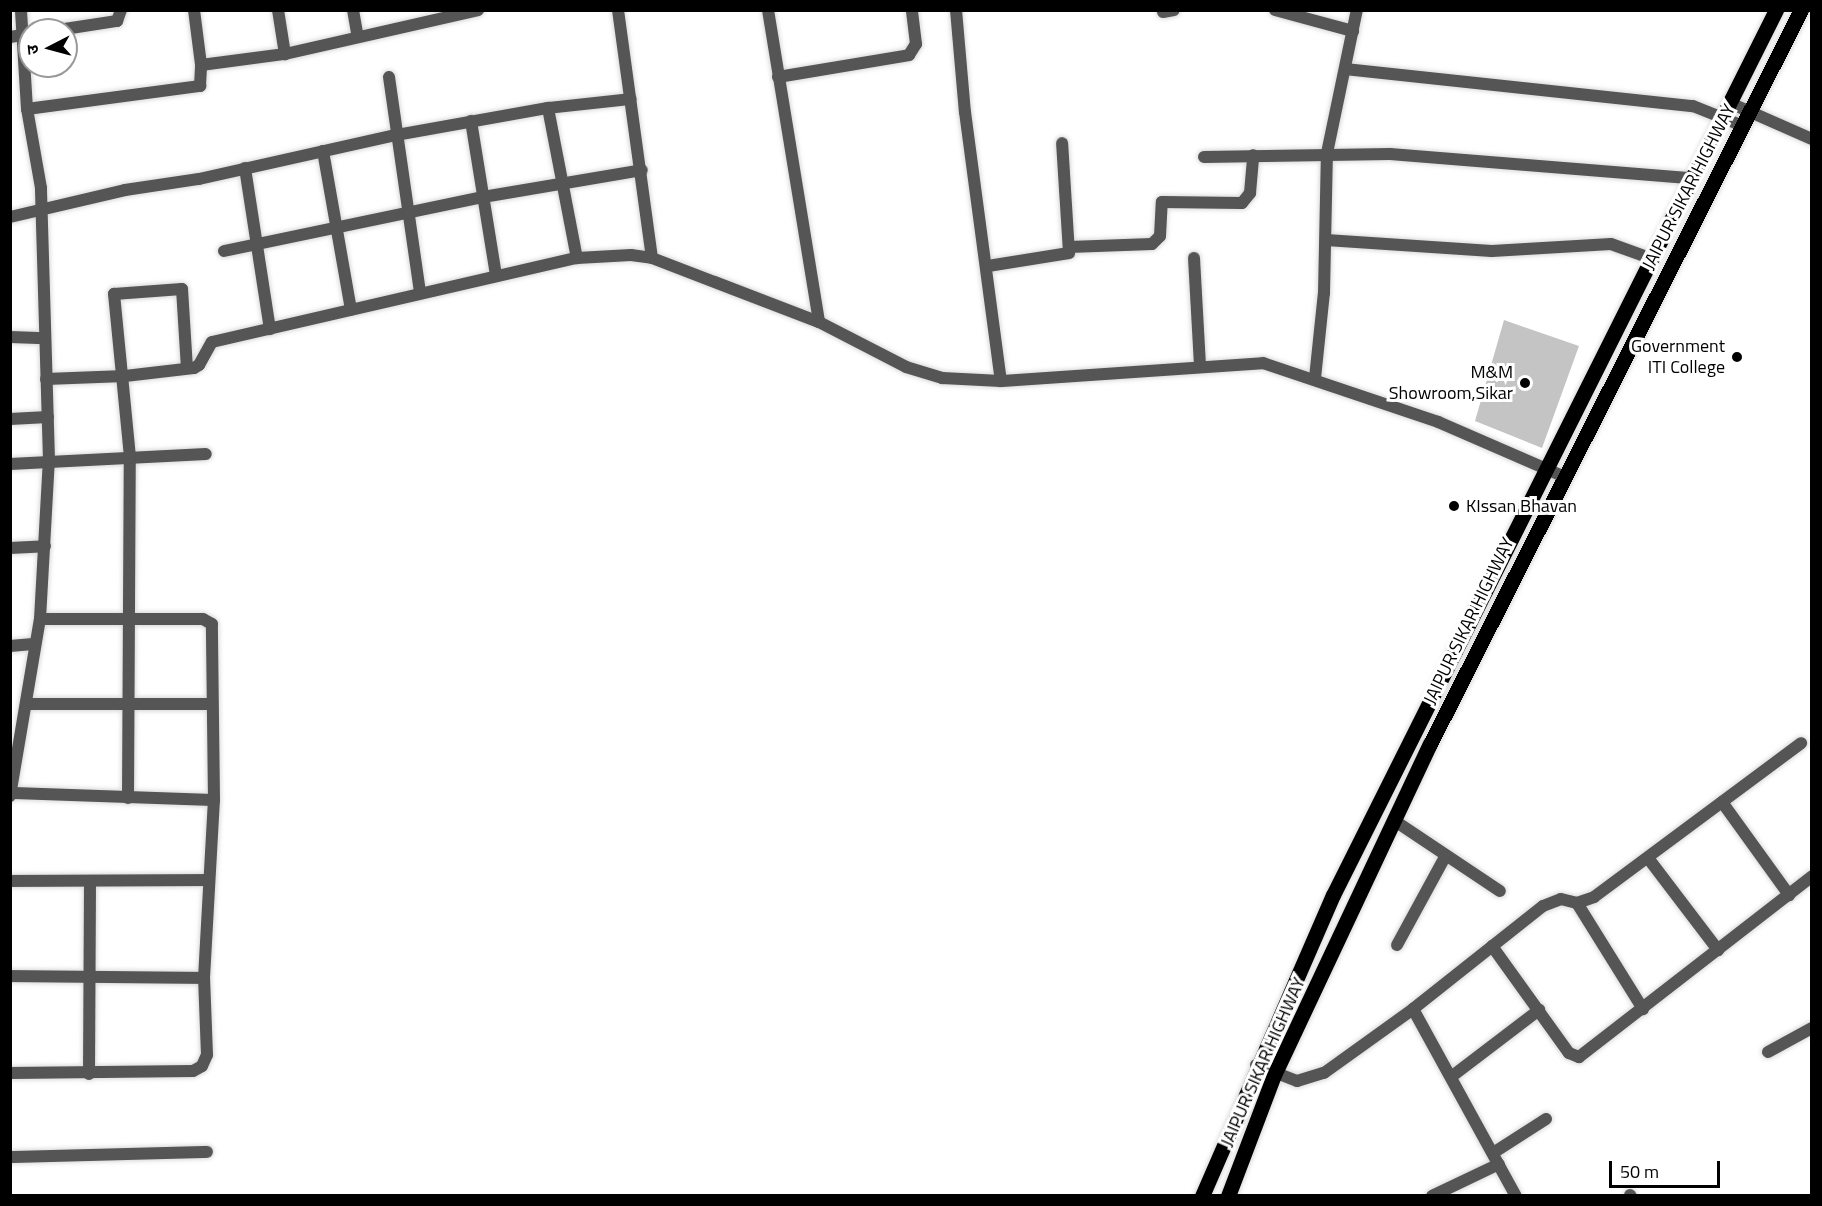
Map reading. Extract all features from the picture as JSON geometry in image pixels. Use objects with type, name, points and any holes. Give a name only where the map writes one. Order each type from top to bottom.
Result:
[{"type":"main road","name":"JAIPUR SIKAR HIGHWAY","points":[[1202,1196],[1256,1065],[1333,896],[1776,10]]},
{"type":"main road","name":"JAIPUR SIKAR HIGHWAY","points":[[1228,1196],[1274,1075],[1395,821],[1563,476],[1801,10]]},
{"type":"street","points":[[78,27],[117,21],[121,10]]},
{"type":"street","points":[[27,109],[200,86],[201,65],[194,10]]},
{"type":"street","points":[[278,10],[285,54]]},
{"type":"street","points":[[353,10],[358,37]]},
{"type":"street","points":[[201,65],[285,54],[478,10]]},
{"type":"street","points":[[618,10],[642,170],[652,258]]},
{"type":"street","points":[[768,10],[819,322]]},
{"type":"street","points":[[778,77],[909,55],[916,44],[912,10]]},
{"type":"street","points":[[956,10],[965,112],[988,266],[1001,381]]},
{"type":"street","points":[[1275,10],[1353,32]]},
{"type":"street","points":[[1315,378],[1326,240],[1327,153],[1357,10]]},
{"type":"street","points":[[1345,69],[1749,111],[1812,139]]},
{"type":"street","points":[[388,77],[420,292]]},
{"type":"street","points":[[27,78],[27,109],[41,188],[49,460],[40,619],[33,644],[26,704],[16,738],[12,794],[214,800]]},
{"type":"street","points":[[10,217],[125,190],[245,168],[396,135],[548,108],[632,99]]},
{"type":"street","points":[[548,108],[577,258]]},
{"type":"street","points":[[1726,109],[1743,126]]},
{"type":"street","points":[[471,121],[496,276]]},
{"type":"street","points":[[988,266],[1066,256],[1069,247],[1062,142]]},
{"type":"street","points":[[323,151],[351,310]]},
{"type":"street","points":[[1204,157],[1327,153],[1390,154],[1691,178]]},
{"type":"street","points":[[1069,247],[1152,244],[1160,236],[1162,202],[1246,201],[1253,155]]},
{"type":"street","points":[[245,168],[270,329]]},
{"type":"street","points":[[224,251],[483,197],[642,170]]},
{"type":"street","points":[[1326,240],[1491,251],[1611,244],[1650,258]]},
{"type":"street","points":[[46,379],[125,376],[188,368],[200,365],[212,342],[420,292],[577,258],[631,255],[652,258],[819,322],[906,367],[933,375],[966,382],[1001,381],[1200,365],[1263,363],[1315,378],[1563,476]]},
{"type":"street","points":[[1194,258],[1200,365]]},
{"type":"street","points":[[128,798],[132,704],[130,457],[125,376],[114,294],[182,289],[188,368]]},
{"type":"street","points":[[10,337],[45,338]]},
{"type":"street","points":[[10,419],[48,417]]},
{"type":"street","points":[[10,464],[49,460],[206,454]]},
{"type":"street","points":[[10,548],[45,546]]},
{"type":"street","points":[[10,1073],[89,1074],[193,1071],[202,1066],[207,1055],[204,978],[214,800],[211,621],[40,619]]},
{"type":"street","points":[[10,646],[33,644]]},
{"type":"street","points":[[26,704],[211,704]]},
{"type":"street","points":[[1256,1065],[1274,1075],[1297,1081],[1324,1073],[1413,1009],[1543,906],[1561,899],[1577,903],[1594,897],[1801,743]]},
{"type":"street","points":[[1722,802],[1789,895]]},
{"type":"street","points":[[1395,821],[1500,891]]},
{"type":"street","points":[[1397,945],[1446,855]]},
{"type":"street","points":[[1648,858],[1718,950]]},
{"type":"street","points":[[1492,946],[1569,1053],[1580,1056],[1812,876]]},
{"type":"street","points":[[10,881],[209,880]]},
{"type":"street","points":[[89,1074],[90,881]]},
{"type":"street","points":[[1577,903],[1643,1009]]},
{"type":"street","points":[[10,976],[204,978]]},
{"type":"street","points":[[1413,1009],[1516,1196]]},
{"type":"street","points":[[1451,1077],[1539,1010]]},
{"type":"street","points":[[1768,1052],[1812,1028]]},
{"type":"street","points":[[1432,1196],[1496,1158],[1546,1119]]},
{"type":"street","points":[[10,1157],[207,1152]]},
{"type":"building","name":"M&M Showroom,Sikar","points":[[1504,320],[1579,346],[1542,448],[1475,421]]},
{"type":"place","name":"Government ITI College","points":[[1737,357]]},
{"type":"place","name":"M&M Showroom,Sikar","points":[[1525,383]]},
{"type":"place","name":"KIssan Bhavan","points":[[1454,506]]}]
